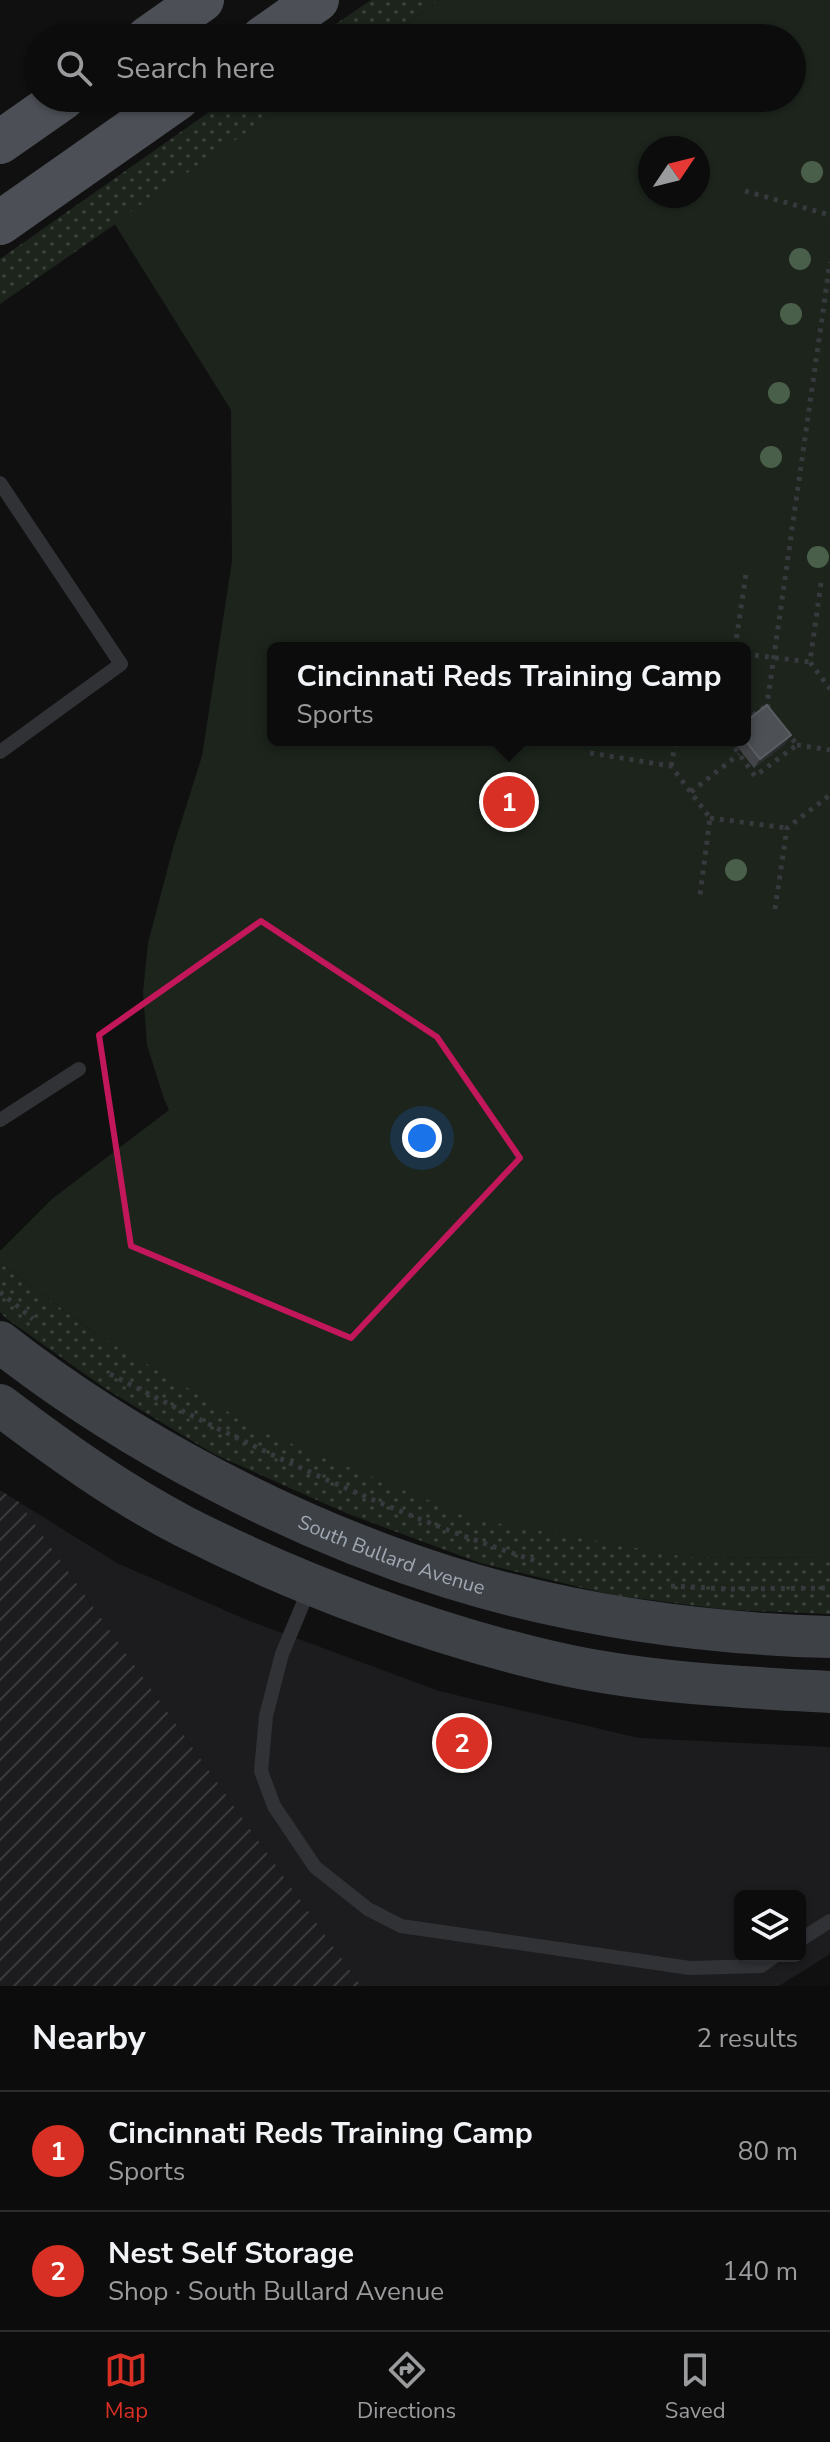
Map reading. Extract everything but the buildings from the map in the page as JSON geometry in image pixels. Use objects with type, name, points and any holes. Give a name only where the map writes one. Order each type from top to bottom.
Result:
[{"type":"main road","points":[[168,24],[202,0]]},
{"type":"main road","points":[[283,24],[317,0]]},
{"type":"main road","points":[[0,142],[43,112]]},
{"type":"main road","points":[[0,223],[158,112]]},
{"type":"main road","name":"South Bullard Avenue","points":[[0,1342],[68,1393],[147,1441],[272,1508],[364,1548],[448,1578],[580,1609],[716,1631],[830,1637]]},
{"type":"main road","points":[[0,1405],[69,1456],[171,1519],[312,1584],[393,1615],[554,1663],[634,1676],[830,1692]]},
{"type":"lane","points":[[0,483],[121,664],[0,752]]},
{"type":"lane","points":[[0,1120],[79,1069]]},
{"type":"lane","points":[[312,1584],[282,1654],[266,1716],[261,1771],[274,1806],[315,1867],[368,1909],[401,1926],[690,1968],[761,1966],[767,1962]]},
{"type":"lane","points":[[806,1936],[830,1921]]},
{"type":"path","points":[[745,191],[830,215]]},
{"type":"path","points":[[774,715],[767,705],[830,262]]},
{"type":"path","points":[[736,642],[746,574]]},
{"type":"path","points":[[821,583],[810,662],[830,689]]},
{"type":"path","points":[[751,655],[810,662]]},
{"type":"path","points":[[751,717],[767,705]]},
{"type":"path","points":[[782,725],[797,745],[830,750]]},
{"type":"path","points":[[733,746],[755,776],[797,745]]},
{"type":"path","points":[[671,766],[675,746]]},
{"type":"path","points":[[590,753],[671,766],[710,818],[700,895]]},
{"type":"path","points":[[691,792],[739,754]]},
{"type":"path","points":[[775,909],[787,828],[830,795]]},
{"type":"path","points":[[710,818],[787,828]]},
{"type":"path","points":[[0,1292],[44,1327]]},
{"type":"path","points":[[101,1369],[255,1448],[385,1505],[452,1533],[551,1566]]},
{"type":"path","points":[[668,1586],[830,1588]]},
{"type":"highlighted area","points":[[261,921],[437,1037],[520,1158],[351,1338],[131,1246],[99,1035]]},
{"type":"shaded area","points":[[371,0],[440,0],[405,24],[336,24]]},
{"type":"shaded area","points":[[440,0],[830,0],[830,1558],[686,1557],[474,1519],[261,1431],[99,1336],[0,1263],[0,1251],[52,1199],[169,1110],[147,1045],[143,992],[148,943],[202,756],[232,561],[231,410],[114,223],[277,112],[806,112],[806,24],[405,24]]},
{"type":"shaded area","points":[[209,112],[277,112],[0,304],[0,259]]},
{"type":"shaded area","points":[[0,1263],[99,1336],[686,1557],[830,1558],[830,1614],[729,1610],[612,1595],[480,1563],[346,1513],[214,1454],[106,1389],[7,1319],[0,1312]]},
{"type":"shaded area","points":[[0,1490],[19,1502],[361,1986],[0,1986]]},
{"type":"shaded area","points":[[19,1502],[117,1563],[247,1620],[439,1691],[639,1738],[830,1747],[830,1954],[779,1986],[361,1986]]},
{"type":"place","name":"Cincinnati Reds Training Camp","points":[[509,802]]},
{"type":"place","name":"Nest Self Storage","points":[[462,1743]]}]
